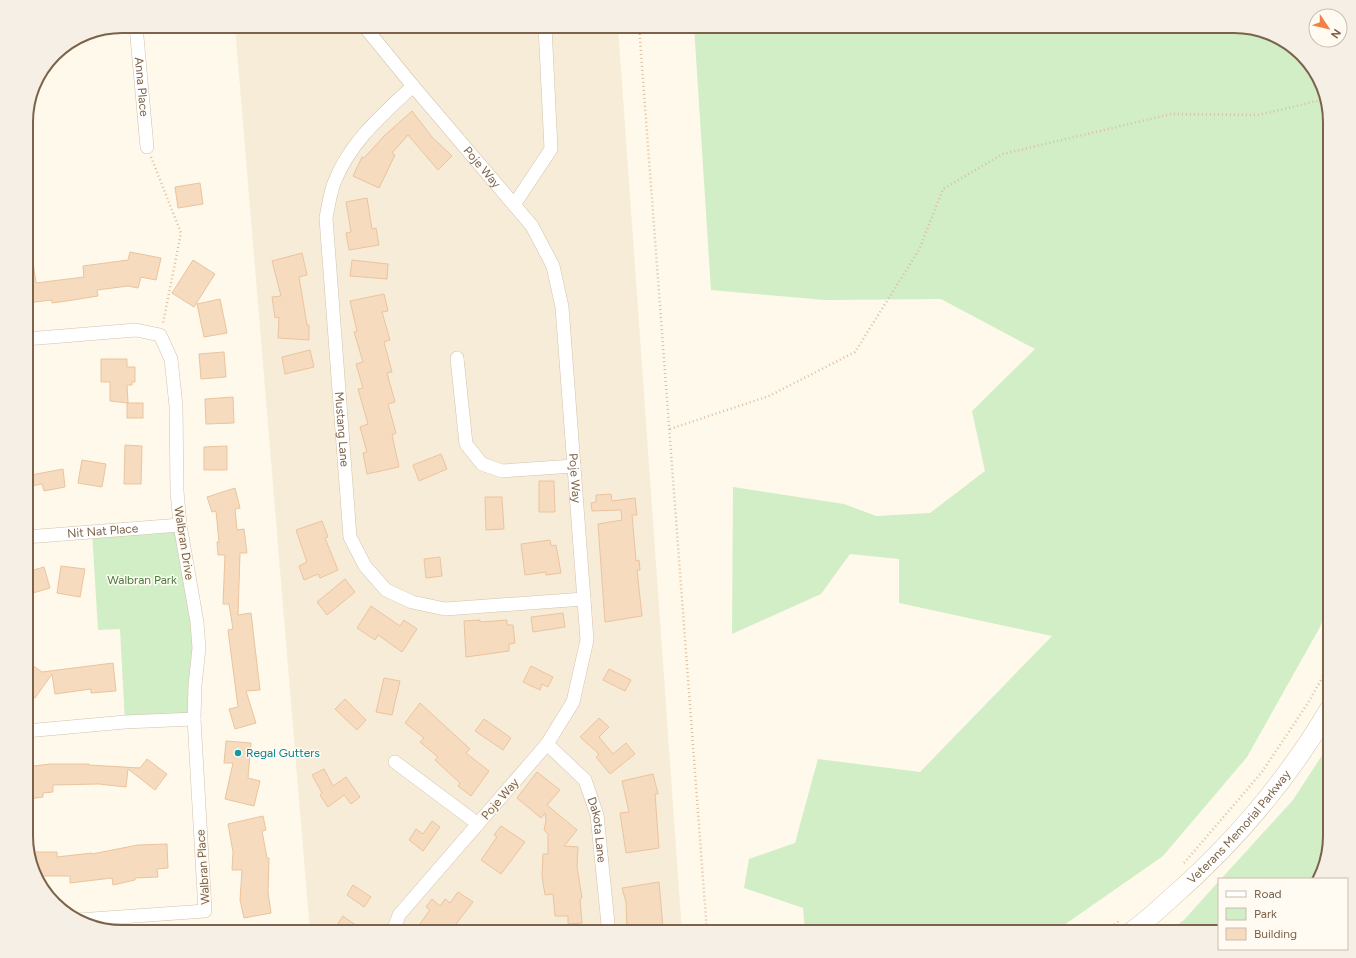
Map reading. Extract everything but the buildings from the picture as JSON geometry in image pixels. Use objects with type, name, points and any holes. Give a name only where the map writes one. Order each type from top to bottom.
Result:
[{"type":"main road","name":"Veterans Memorial Parkway","points":[[1127,925],[1194,877],[1245,825],[1288,771],[1323,718]]},
{"type":"street","name":"Anna Place","points":[[137,33],[146,147]]},
{"type":"street","name":"Poje Way","points":[[370,33],[532,226],[553,266],[562,307],[587,640],[573,702],[548,744],[399,915],[395,925]]},
{"type":"street","points":[[514,205],[550,149],[545,33]]},
{"type":"street","name":"Mustang Lane","points":[[413,86],[371,126],[346,156],[334,184],[326,218],[350,537],[365,566],[386,590],[412,602],[445,609],[584,599]]},
{"type":"street","points":[[33,338],[136,330],[160,335]]},
{"type":"street","name":"Walbran Drive","points":[[160,335],[171,359],[176,406],[177,491],[180,525],[197,622],[199,648],[195,685],[194,719]]},
{"type":"street","points":[[457,358],[466,444],[482,464],[502,471],[574,466]]},
{"type":"street","name":"Nit Nat Place","points":[[33,536],[180,525]]},
{"type":"street","points":[[33,731],[125,722],[194,719]]},
{"type":"street","name":"Walbran Place","points":[[91,919],[205,911],[194,719]]},
{"type":"street","name":"Dakota Lane","points":[[548,744],[585,780],[598,815],[608,925]]},
{"type":"street","points":[[395,762],[478,824]]},
{"type":"path","points":[[640,33],[706,925]]},
{"type":"path","points":[[670,429],[769,396],[855,352],[920,250],[943,189],[1004,154],[1171,114],[1260,116],[1320,100]]},
{"type":"path","points":[[146,147],[181,232],[160,335]]},
{"type":"path","points":[[1183,864],[1262,772],[1308,703],[1323,676]]},
{"type":"shaded area","points":[[236,33],[618,33],[682,925],[309,925]]},
{"type":"green space","points":[[694,33],[1234,33],[1257,36],[1273,42],[1288,51],[1305,68],[1314,83],[1320,99],[1323,122],[1323,619],[1247,757],[1163,856],[1064,925],[804,925],[803,908],[744,888],[749,859],[795,843],[818,759],[920,772],[1052,636],[899,603],[899,559],[850,554],[821,594],[732,634],[733,487],[844,504],[876,516],[930,513],[985,471],[972,411],[1035,349],[941,299],[825,300],[711,290]]},
{"type":"green space","name":"Walbran Park","points":[[180,525],[197,622],[194,719],[125,722],[120,629],[98,630],[92,532]]},
{"type":"green space","points":[[1323,754],[1323,836],[1321,853],[1312,878],[1222,878],[1293,800]]},
{"type":"green space","points":[[1218,882],[1218,925],[1177,925],[1184,920]]},
{"type":"place","name":"Regal Gutters","points":[[238,753]]}]
